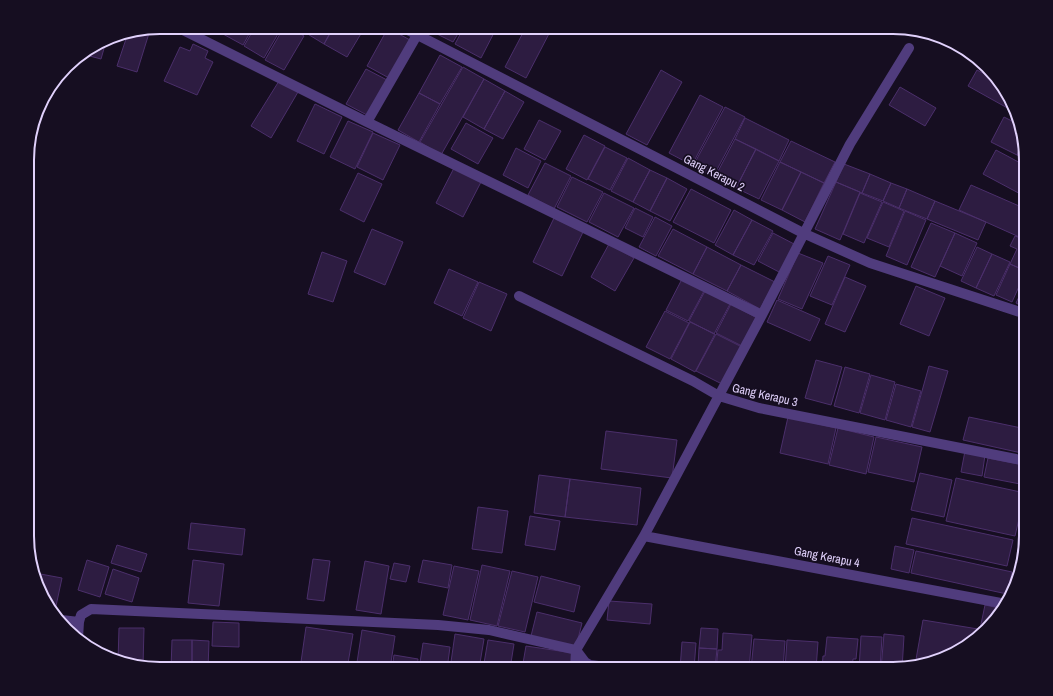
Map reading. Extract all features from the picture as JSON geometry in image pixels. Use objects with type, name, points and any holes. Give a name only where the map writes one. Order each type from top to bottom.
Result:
[{"type":"street","points":[[191,34],[367,122],[762,315]]},
{"type":"street","points":[[367,122],[417,35]]},
{"type":"street","name":"Gang Kerapu 2","points":[[417,35],[803,233],[870,263],[1019,312]]},
{"type":"street","points":[[575,662],[576,650],[644,536],[762,315],[850,144],[909,48]]},
{"type":"street","name":"Gang Kerapu 3","points":[[519,296],[693,381],[719,396],[759,408],[1019,460]]},
{"type":"street","name":"Gang Kerapu 4","points":[[644,536],[1000,603]]},
{"type":"street","points":[[78,632],[81,615],[91,609],[438,625],[489,630],[576,650],[585,662]]},
{"type":"street","points":[[67,621],[79,622]]},
{"type":"building","points":[[149,34],[137,72],[117,66],[126,39]]},
{"type":"building","points":[[223,34],[249,34],[243,45]]},
{"type":"building","points":[[251,34],[278,34],[264,58],[244,46]]},
{"type":"building","points":[[280,34],[300,34],[304,36],[284,70],[265,60]]},
{"type":"building","points":[[308,34],[329,34],[324,44]]},
{"type":"building","points":[[330,34],[361,34],[347,57],[324,44]]},
{"type":"building","points":[[385,34],[399,34],[410,40],[389,78],[367,66]]},
{"type":"building","points":[[437,34],[458,34],[453,42]]},
{"type":"building","points":[[460,34],[493,34],[481,58],[455,44]]},
{"type":"building","points":[[522,34],[549,34],[526,78],[505,67]]},
{"type":"building","points":[[193,44],[208,51],[205,58],[213,62],[197,95],[164,81],[180,47],[190,51]]},
{"type":"building","points":[[104,48],[101,59],[89,56]]},
{"type":"building","points":[[440,55],[462,67],[440,104],[419,93]]},
{"type":"building","points":[[463,67],[484,79],[441,155],[420,142]]},
{"type":"building","points":[[366,69],[387,80],[367,115],[346,104]]},
{"type":"building","points":[[661,70],[682,82],[647,145],[626,134]]},
{"type":"building","points":[[977,70],[985,74],[993,83],[1008,108],[968,86]]},
{"type":"building","points":[[484,79],[505,91],[484,129],[463,117]]},
{"type":"building","points":[[279,81],[298,92],[271,138],[251,126]]},
{"type":"building","points":[[900,87],[936,108],[925,126],[889,105]]},
{"type":"building","points":[[505,91],[524,102],[503,139],[484,129]]},
{"type":"building","points":[[419,93],[440,104],[419,142],[398,130]]},
{"type":"building","points":[[700,95],[723,107],[692,165],[669,153]]},
{"type":"building","points":[[315,104],[342,117],[324,154],[297,141]]},
{"type":"building","points":[[725,107],[745,117],[713,177],[693,166]]},
{"type":"building","points":[[1004,117],[1013,121],[1017,135],[1019,151],[1017,155],[991,142]]},
{"type":"building","points":[[745,118],[789,140],[779,161],[735,139]]},
{"type":"building","points":[[539,120],[561,131],[545,160],[524,149]]},
{"type":"building","points":[[348,121],[373,132],[355,169],[330,157]]},
{"type":"building","points":[[466,123],[493,138],[478,164],[451,149]]},
{"type":"building","points":[[373,133],[400,145],[383,180],[357,167]]},
{"type":"building","points":[[584,135],[605,146],[587,180],[566,169]]},
{"type":"building","points":[[735,139],[756,149],[736,188],[715,177]]},
{"type":"building","points":[[791,141],[835,162],[824,183],[780,162]]},
{"type":"building","points":[[605,147],[627,158],[610,190],[588,179]]},
{"type":"building","points":[[516,148],[541,161],[528,188],[503,175]]},
{"type":"building","points":[[756,149],[779,161],[759,199],[736,188]]},
{"type":"building","points":[[996,150],[1019,162],[1019,193],[983,174]]},
{"type":"building","points":[[628,158],[650,170],[633,202],[611,191]]},
{"type":"building","points":[[780,162],[801,172],[782,210],[761,200]]},
{"type":"building","points":[[545,163],[571,176],[554,209],[528,195]]},
{"type":"building","points":[[844,164],[870,174],[862,193],[836,182]]},
{"type":"building","points":[[454,168],[481,182],[463,217],[436,203]]},
{"type":"building","points":[[650,170],[667,178],[650,211],[633,202]]},
{"type":"building","points":[[801,172],[824,183],[805,222],[782,210]]},
{"type":"building","points":[[358,173],[382,184],[364,222],[340,210]]},
{"type":"building","points":[[870,174],[891,183],[883,201],[862,193]]},
{"type":"building","points":[[572,177],[603,192],[587,222],[557,207]]},
{"type":"building","points":[[667,178],[687,189],[670,221],[650,211]]},
{"type":"building","points":[[836,182],[860,192],[840,240],[815,229]]},
{"type":"building","points":[[891,183],[907,189],[899,208],[883,201]]},
{"type":"building","points":[[971,185],[1019,206],[1019,237],[959,210]]},
{"type":"building","points":[[691,189],[731,210],[714,243],[673,222]]},
{"type":"building","points":[[907,189],[935,201],[927,219],[899,208]]},
{"type":"building","points":[[604,193],[634,208],[618,237],[589,222]]},
{"type":"building","points":[[860,193],[882,202],[864,243],[843,234]]},
{"type":"building","points":[[935,201],[986,222],[978,240],[927,219]]},
{"type":"building","points":[[883,202],[904,211],[889,247],[867,238]]},
{"type":"building","points":[[635,208],[653,217],[643,237],[625,228]]},
{"type":"building","points":[[734,210],[752,220],[733,255],[715,245]]},
{"type":"building","points":[[905,211],[926,220],[907,265],[886,256]]},
{"type":"building","points":[[655,217],[672,226],[656,256],[639,247]]},
{"type":"building","points":[[554,218],[583,232],[562,276],[533,262]]},
{"type":"building","points":[[752,220],[773,231],[754,265],[733,255]]},
{"type":"building","points":[[931,223],[955,233],[935,277],[911,267]]},
{"type":"building","points":[[372,229],[403,242],[385,285],[354,272]]},
{"type":"building","points":[[673,229],[707,247],[693,274],[658,256]]},
{"type":"building","points":[[773,233],[796,245],[781,273],[758,261]]},
{"type":"building","points":[[955,233],[977,243],[962,276],[940,266]]},
{"type":"building","points":[[1015,236],[1019,237],[1019,268],[1010,264],[1017,249],[1010,246]]},
{"type":"building","points":[[609,244],[634,258],[615,291],[591,277]]},
{"type":"building","points":[[707,247],[741,265],[727,291],[693,274]]},
{"type":"building","points":[[977,247],[992,254],[976,288],[961,281]]},
{"type":"building","points":[[322,252],[347,261],[333,302],[308,294]]},
{"type":"building","points":[[798,253],[823,263],[802,309],[778,299]]},
{"type":"building","points":[[992,254],[1010,262],[994,296],[976,288]]},
{"type":"building","points":[[828,256],[850,265],[832,305],[810,296]]},
{"type":"building","points":[[1010,264],[1019,268],[1019,286],[1012,302],[996,295]]},
{"type":"building","points":[[741,265],[775,282],[760,309],[727,291]]},
{"type":"building","points":[[449,269],[478,282],[462,316],[434,303]]},
{"type":"building","points":[[845,277],[866,286],[845,332],[825,324]]},
{"type":"building","points":[[682,279],[704,291],[688,321],[666,310]]},
{"type":"building","points":[[479,282],[507,294],[491,331],[463,318]]},
{"type":"building","points":[[916,286],[945,298],[929,336],[900,324]]},
{"type":"building","points":[[705,291],[730,304],[714,334],[689,321]]},
{"type":"building","points":[[1019,297],[1019,304],[1016,303]]},
{"type":"building","points":[[777,300],[820,319],[810,341],[767,322]]},
{"type":"building","points":[[731,304],[757,318],[742,346],[716,333]]},
{"type":"building","points":[[665,311],[689,323],[670,359],[646,347]]},
{"type":"building","points":[[690,322],[715,334],[695,372],[671,359]]},
{"type":"building","points":[[716,334],[742,347],[722,384],[696,371]]},
{"type":"building","points":[[816,360],[842,367],[831,405],[805,398]]},
{"type":"building","points":[[929,366],[948,371],[930,432],[912,427]]},
{"type":"building","points":[[845,367],[870,374],[859,413],[834,406]]},
{"type":"building","points":[[871,375],[895,382],[885,420],[860,413]]},
{"type":"building","points":[[896,384],[921,391],[911,427],[886,420]]},
{"type":"building","points":[[788,417],[836,428],[828,464],[780,453]]},
{"type":"building","points":[[969,417],[1019,428],[1019,452],[963,440]]},
{"type":"building","points":[[838,428],[874,437],[866,474],[829,465]]},
{"type":"building","points":[[606,431],[677,440],[672,478],[601,469]]},
{"type":"building","points":[[876,437],[922,447],[914,482],[868,472]]},
{"type":"building","points":[[965,451],[985,455],[982,476],[961,472]]},
{"type":"building","points":[[988,458],[1019,464],[1019,484],[984,477]]},
{"type":"building","points":[[920,473],[952,480],[944,517],[911,510]]},
{"type":"building","points":[[539,475],[570,479],[565,517],[534,513]]},
{"type":"building","points":[[956,478],[1019,492],[1019,519],[1015,536],[946,521]]},
{"type":"building","points":[[570,479],[641,488],[637,525],[565,517]]},
{"type":"building","points":[[478,507],[508,511],[502,553],[472,549]]},
{"type":"building","points":[[530,516],[560,521],[555,550],[525,545]]},
{"type":"building","points":[[912,518],[1013,540],[1007,566],[906,544]]},
{"type":"building","points":[[191,523],[245,529],[242,555],[188,549]]},
{"type":"building","points":[[117,545],[147,554],[141,572],[111,563]]},
{"type":"building","points":[[895,546],[914,550],[909,573],[891,569]]},
{"type":"building","points":[[916,551],[1012,572],[1005,594],[911,573]]},
{"type":"building","points":[[313,559],[330,561],[324,601],[307,599]]},
{"type":"building","points":[[87,560],[109,567],[100,597],[78,590]]},
{"type":"building","points":[[193,560],[224,564],[219,606],[188,603]]},
{"type":"building","points":[[423,560],[452,565],[448,588],[418,582]]},
{"type":"building","points":[[365,561],[389,566],[381,614],[356,610]]},
{"type":"building","points":[[394,563],[410,566],[406,582],[390,579]]},
{"type":"building","points":[[482,565],[510,571],[497,626],[470,620]]},
{"type":"building","points":[[454,566],[479,571],[468,620],[443,615]]},
{"type":"building","points":[[113,569],[139,578],[132,602],[105,594]]},
{"type":"building","points":[[512,571],[538,577],[525,632],[498,626]]},
{"type":"building","points":[[40,574],[62,578],[56,606],[47,592]]},
{"type":"building","points":[[541,576],[580,586],[574,612],[534,602]]},
{"type":"building","points":[[609,601],[652,604],[650,624],[607,620]]},
{"type":"building","points":[[985,605],[997,607],[988,619],[981,626]]},
{"type":"building","points":[[537,612],[582,623],[576,647],[531,636]]},
{"type":"building","points":[[923,620],[978,629],[956,645],[926,658],[916,660]]},
{"type":"building","points":[[213,622],[239,623],[239,647],[212,646]]},
{"type":"building","points":[[306,627],[353,634],[348,662],[301,662]]},
{"type":"building","points":[[119,628],[144,628],[143,661],[118,655]]},
{"type":"building","points":[[701,628],[718,629],[717,649],[699,648]]},
{"type":"building","points":[[362,630],[395,636],[391,662],[357,662]]},
{"type":"building","points":[[723,633],[752,635],[750,662],[717,662],[718,650],[722,650]]},
{"type":"building","points":[[455,634],[484,639],[480,662],[451,662]]},
{"type":"building","points":[[884,634],[904,636],[902,662],[882,662]]},
{"type":"building","points":[[861,636],[882,637],[880,662],[859,662]]},
{"type":"building","points":[[827,637],[858,639],[856,659],[853,659],[853,662],[823,662],[823,656],[825,656]]},
{"type":"building","points":[[754,639],[785,641],[784,662],[752,662]]},
{"type":"building","points":[[172,640],[192,640],[192,662],[171,662]]},
{"type":"building","points":[[192,640],[209,641],[208,662],[192,662]]},
{"type":"building","points":[[488,640],[514,644],[511,662],[484,662]]},
{"type":"building","points":[[787,640],[818,642],[817,662],[785,662]]},
{"type":"building","points":[[682,642],[696,643],[695,662],[681,662]]},
{"type":"building","points":[[423,643],[450,647],[448,662],[420,662]]},
{"type":"building","points":[[526,646],[573,653],[571,662],[523,662]]},
{"type":"building","points":[[699,648],[717,649],[716,662],[698,662]]},
{"type":"building","points":[[394,655],[418,659],[418,662],[393,662]]}]
